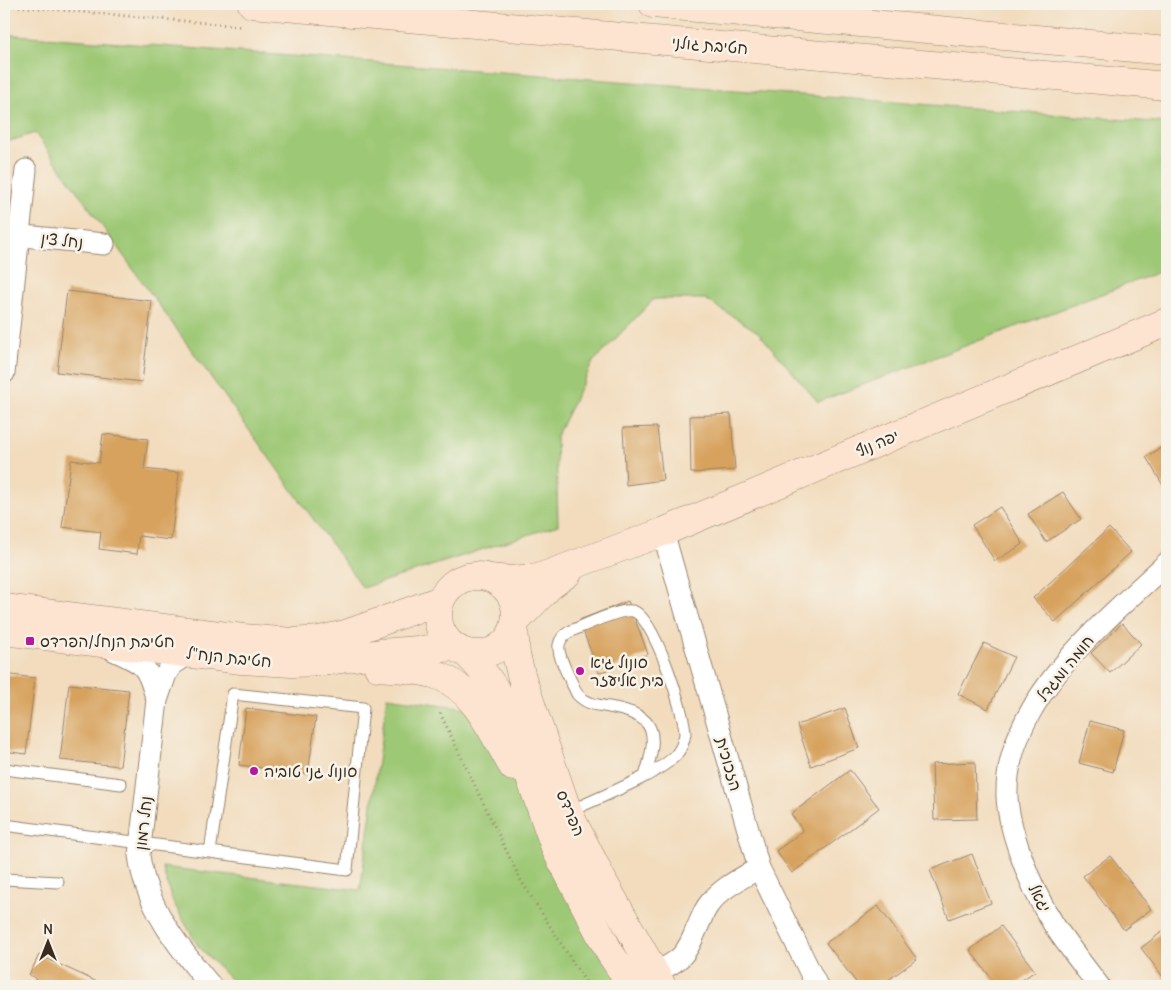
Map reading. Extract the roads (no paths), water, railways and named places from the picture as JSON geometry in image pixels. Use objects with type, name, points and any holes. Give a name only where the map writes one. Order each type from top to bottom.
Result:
[{"type":"street","name":"חטיבת גולני","points":[[252,4],[1167,86]]},
{"type":"street","points":[[653,4],[1167,51]]},
{"type":"street","name":"נחל צין","points":[[4,373],[11,234],[26,170]]},
{"type":"street","name":"נחל צין","points":[[11,234],[104,244]]},
{"type":"street","name":"יפה נוף","points":[[490,578],[509,580],[538,578],[663,532],[1167,322]]},
{"type":"street","name":"הזכוכית","points":[[663,532],[759,868],[817,986]]},
{"type":"street","name":"יפה נוף","points":[[514,624],[550,586],[586,560]]},
{"type":"street","name":"חומה ומגדל","points":[[1007,798],[1009,767],[1020,731],[1046,687],[1083,642],[1167,563]]},
{"type":"street","points":[[473,577],[490,578],[502,585],[511,596],[515,608],[514,624],[505,641],[497,648],[482,653],[460,649],[445,638],[439,626],[438,612],[441,600],[447,590],[456,582],[473,577]]},
{"type":"street","name":"חטיבת הנח\"ל","points":[[4,608],[243,638],[292,642],[320,640],[346,634],[441,600]]},
{"type":"street","name":"הפרדס","points":[[514,624],[516,655],[557,817]]},
{"type":"street","name":"חטיבת הנח\"ל","points":[[4,631],[292,663],[322,662],[382,653],[460,649]]},
{"type":"street","name":"נחל רמון","points":[[95,642],[138,661],[148,670],[157,700]]},
{"type":"street","name":"הפרדס","points":[[460,649],[477,663],[503,702],[557,817],[605,885],[649,982]]},
{"type":"street","name":"נחל רמון","points":[[190,653],[172,665],[166,674],[157,700],[139,855],[143,878],[154,905],[175,940],[212,986]]},
{"type":"street","points":[[322,662],[418,671],[440,677],[458,686],[474,701],[557,817]]},
{"type":"street","name":"יגאל","points":[[1007,798],[1014,833],[1027,872],[1053,924],[1099,986]]},
{"type":"street","points":[[649,982],[685,954],[706,908],[717,895],[759,868]]},
{"type":"lane","points":[[557,817],[644,776],[661,767],[675,756],[685,735],[673,687],[652,632],[643,618],[635,611],[623,611],[569,632],[562,637],[559,644],[560,653],[577,694],[582,700],[590,704],[619,708],[632,713],[647,723],[653,741],[652,754],[644,776]]},
{"type":"lane","points":[[4,825],[347,870],[363,708],[233,694],[210,852]]},
{"type":"lane","points":[[4,769],[121,784]]},
{"type":"lane","points":[[4,879],[58,882]]},
{"type":"place","name":"חטיבת הנחל/הפרדס","points":[[30,641]]},
{"type":"place","name":"סונול גיא בית אליעזר","points":[[580,671]]},
{"type":"place","name":"סונול גני טוביה","points":[[254,771]]}]
